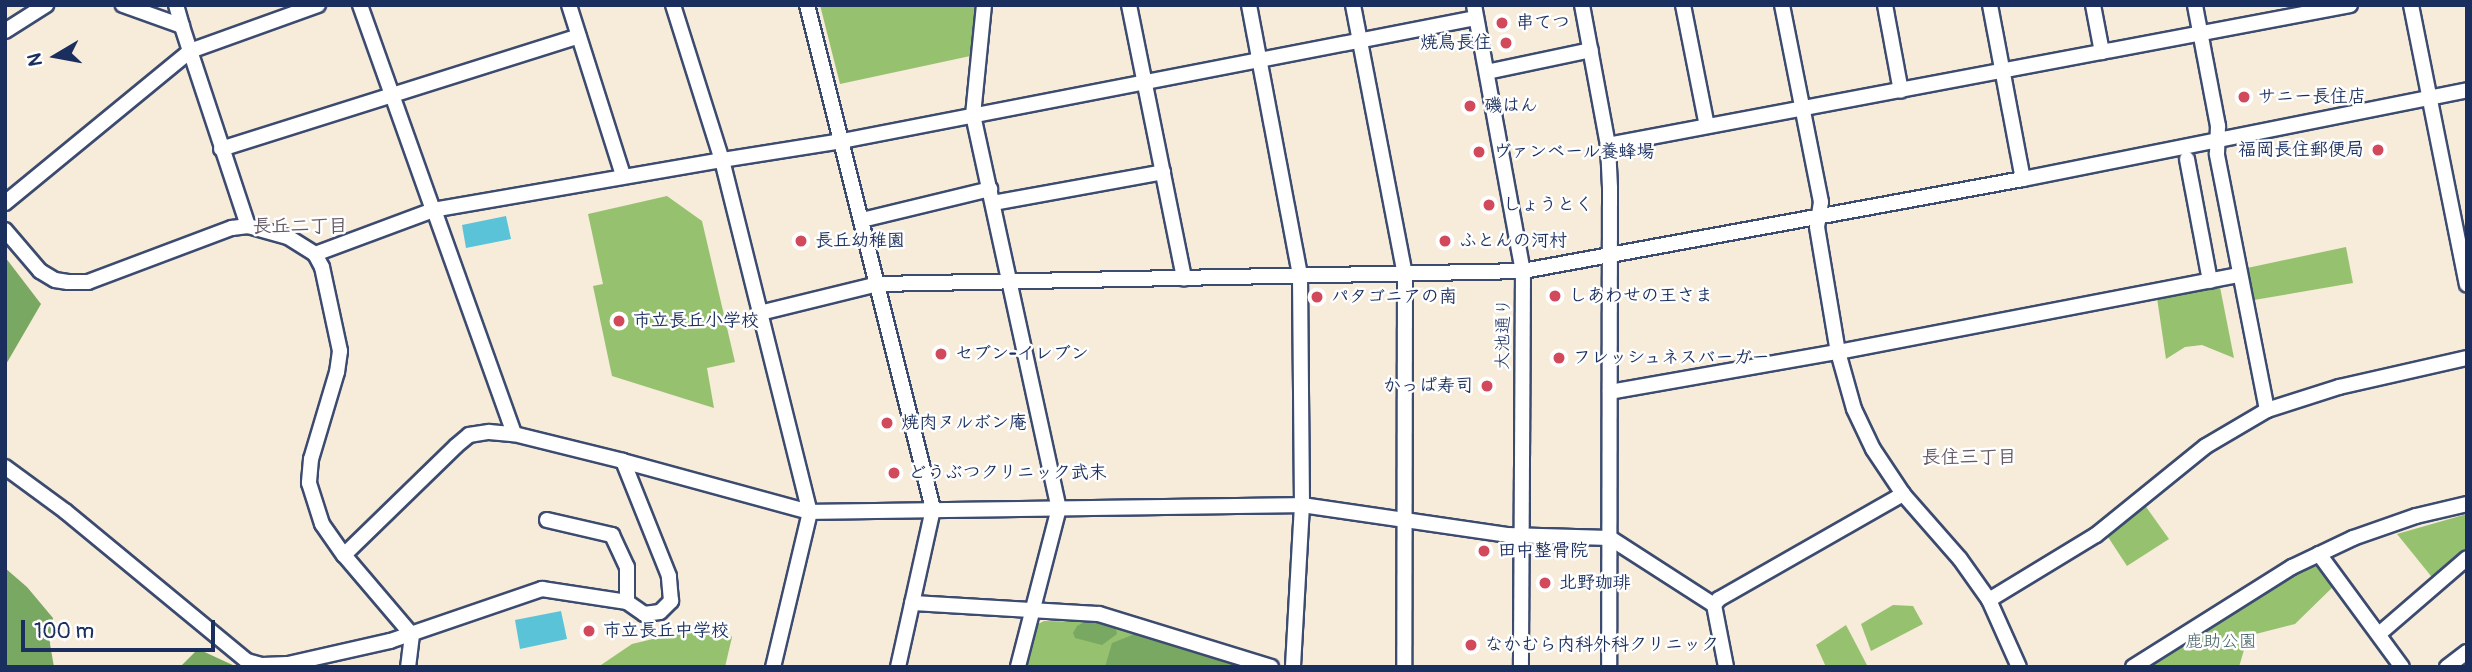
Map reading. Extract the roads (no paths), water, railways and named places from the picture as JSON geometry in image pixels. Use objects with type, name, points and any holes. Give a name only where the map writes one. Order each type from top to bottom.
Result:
[{"type":"street","points":[[5,31],[47,5]]},
{"type":"street","points":[[123,5],[182,26]]},
{"type":"street","points":[[176,5],[248,226]]},
{"type":"street","points":[[5,204],[190,51],[317,5]]},
{"type":"street","points":[[360,5],[514,434]]},
{"type":"street","points":[[569,5],[623,175]]},
{"type":"street","points":[[673,5],[722,160],[810,512],[773,667]]},
{"type":"street","points":[[807,5],[933,509],[898,667]]},
{"type":"street","points":[[984,5],[973,115],[1059,508],[1018,667]]},
{"type":"street","points":[[1129,5],[1185,279]]},
{"type":"street","points":[[1249,5],[1300,276],[1302,505],[1293,667]]},
{"type":"street","points":[[1353,5],[1405,275],[1404,667]]},
{"type":"street","points":[[1582,5],[1608,145],[1611,255],[1609,667]]},
{"type":"street","points":[[1683,5],[1707,126]]},
{"type":"street","points":[[1782,5],[1821,202],[1817,227],[1838,352],[1854,410],[1873,449],[1903,494],[1960,559],[1989,600],[2019,667]]},
{"type":"street","points":[[1885,5],[1901,90]]},
{"type":"street","points":[[1990,5],[2023,179]]},
{"type":"street","points":[[2093,5],[2102,52]]},
{"type":"street","points":[[2195,5],[2218,140],[2217,154],[2267,410]]},
{"type":"street","points":[[1608,145],[2200,34],[2297,10],[2350,5]]},
{"type":"street","points":[[2411,5],[2430,97],[2460,204],[2467,284]]},
{"type":"street","points":[[315,254],[434,210],[623,175],[842,141],[1359,40],[1475,12]]},
{"type":"street","name":"大池通り","points":[[1475,12],[1523,271],[1521,667]]},
{"type":"street","points":[[221,149],[579,36]]},
{"type":"street","points":[[1487,72],[1591,50]]},
{"type":"street","points":[[760,313],[878,284],[1523,271],[2023,179],[2467,90]]},
{"type":"street","points":[[2187,159],[2210,281]]},
{"type":"street","points":[[862,220],[991,196],[1163,172]]},
{"type":"street","points":[[5,230],[40,271],[55,280],[68,282],[88,282],[232,228],[248,226],[288,237],[315,254],[322,267],[340,351],[311,459],[309,483],[322,524],[344,555],[412,635],[408,667]]},
{"type":"street","points":[[1610,392],[1838,352],[2239,275]]},
{"type":"street","points":[[1989,600],[2096,535],[2206,446],[2267,410],[2339,387],[2467,358]]},
{"type":"street","points":[[344,555],[469,435],[489,432],[514,434],[810,512],[1302,505],[1520,536],[1610,538],[1714,605],[1726,667]]},
{"type":"street","points":[[5,467],[65,510],[247,661],[262,666],[288,664],[412,635],[542,589],[627,602],[644,614],[660,612],[671,601],[669,576],[622,461]]},
{"type":"street","points":[[1714,605],[1719,599],[1903,494]]},
{"type":"street","points":[[2133,667],[2292,567],[2416,516],[2467,504]]},
{"type":"street","points":[[547,520],[612,535],[627,567],[627,602]]},
{"type":"street","points":[[2319,554],[2402,667]]},
{"type":"street","points":[[2379,634],[2467,558]]},
{"type":"street","points":[[912,603],[1098,614],[1271,667]]},
{"type":"street","points":[[2447,667],[2467,652]]},
{"type":"water","points":[[506,216],[511,239],[466,248],[462,225]]},
{"type":"water","points":[[561,611],[567,639],[520,649],[515,620]]},
{"type":"place","name":"串てつ","points":[[1502,23]]},
{"type":"place","name":"焼鳥長住","points":[[1506,43]]},
{"type":"place","name":"サニー長住店","points":[[2244,97]]},
{"type":"place","name":"磯はん","points":[[1470,106]]},
{"type":"place","name":"福岡長住郵便局","points":[[2378,150]]},
{"type":"place","name":"ヴァンベール養蜂場","points":[[1479,152]]},
{"type":"place","name":"しょうとく","points":[[1489,205]]},
{"type":"place","name":"長丘幼稚園","points":[[801,241]]},
{"type":"place","name":"ふとんの河村","points":[[1445,241]]},
{"type":"place","name":"しあわせの王さま","points":[[1555,296]]},
{"type":"place","name":"パタゴニアの南","points":[[1317,297]]},
{"type":"place","name":"市立長丘小学校","points":[[619,321]]},
{"type":"place","name":"セブン-イレブン","points":[[941,354]]},
{"type":"place","name":"フレッシュネスバーガー","points":[[1559,358]]},
{"type":"place","name":"かっぱ寿司","points":[[1487,386]]},
{"type":"place","name":"焼肉ヌルボン庵","points":[[887,423]]},
{"type":"place","name":"どうぶつクリニック武末","points":[[894,473]]},
{"type":"place","name":"田中整骨院","points":[[1484,551]]},
{"type":"place","name":"北野珈琲","points":[[1545,583]]},
{"type":"place","name":"市立長丘中学校","points":[[589,631]]},
{"type":"place","name":"なかむら内科外科クリニック","points":[[1471,645]]},
{"type":"district","name":"長丘二丁目","points":[[300,227]]},
{"type":"district","name":"長住三丁目","points":[[1969,458]]},
{"type":"park label","name":"鹿助公園","points":[[2221,642]]}]
